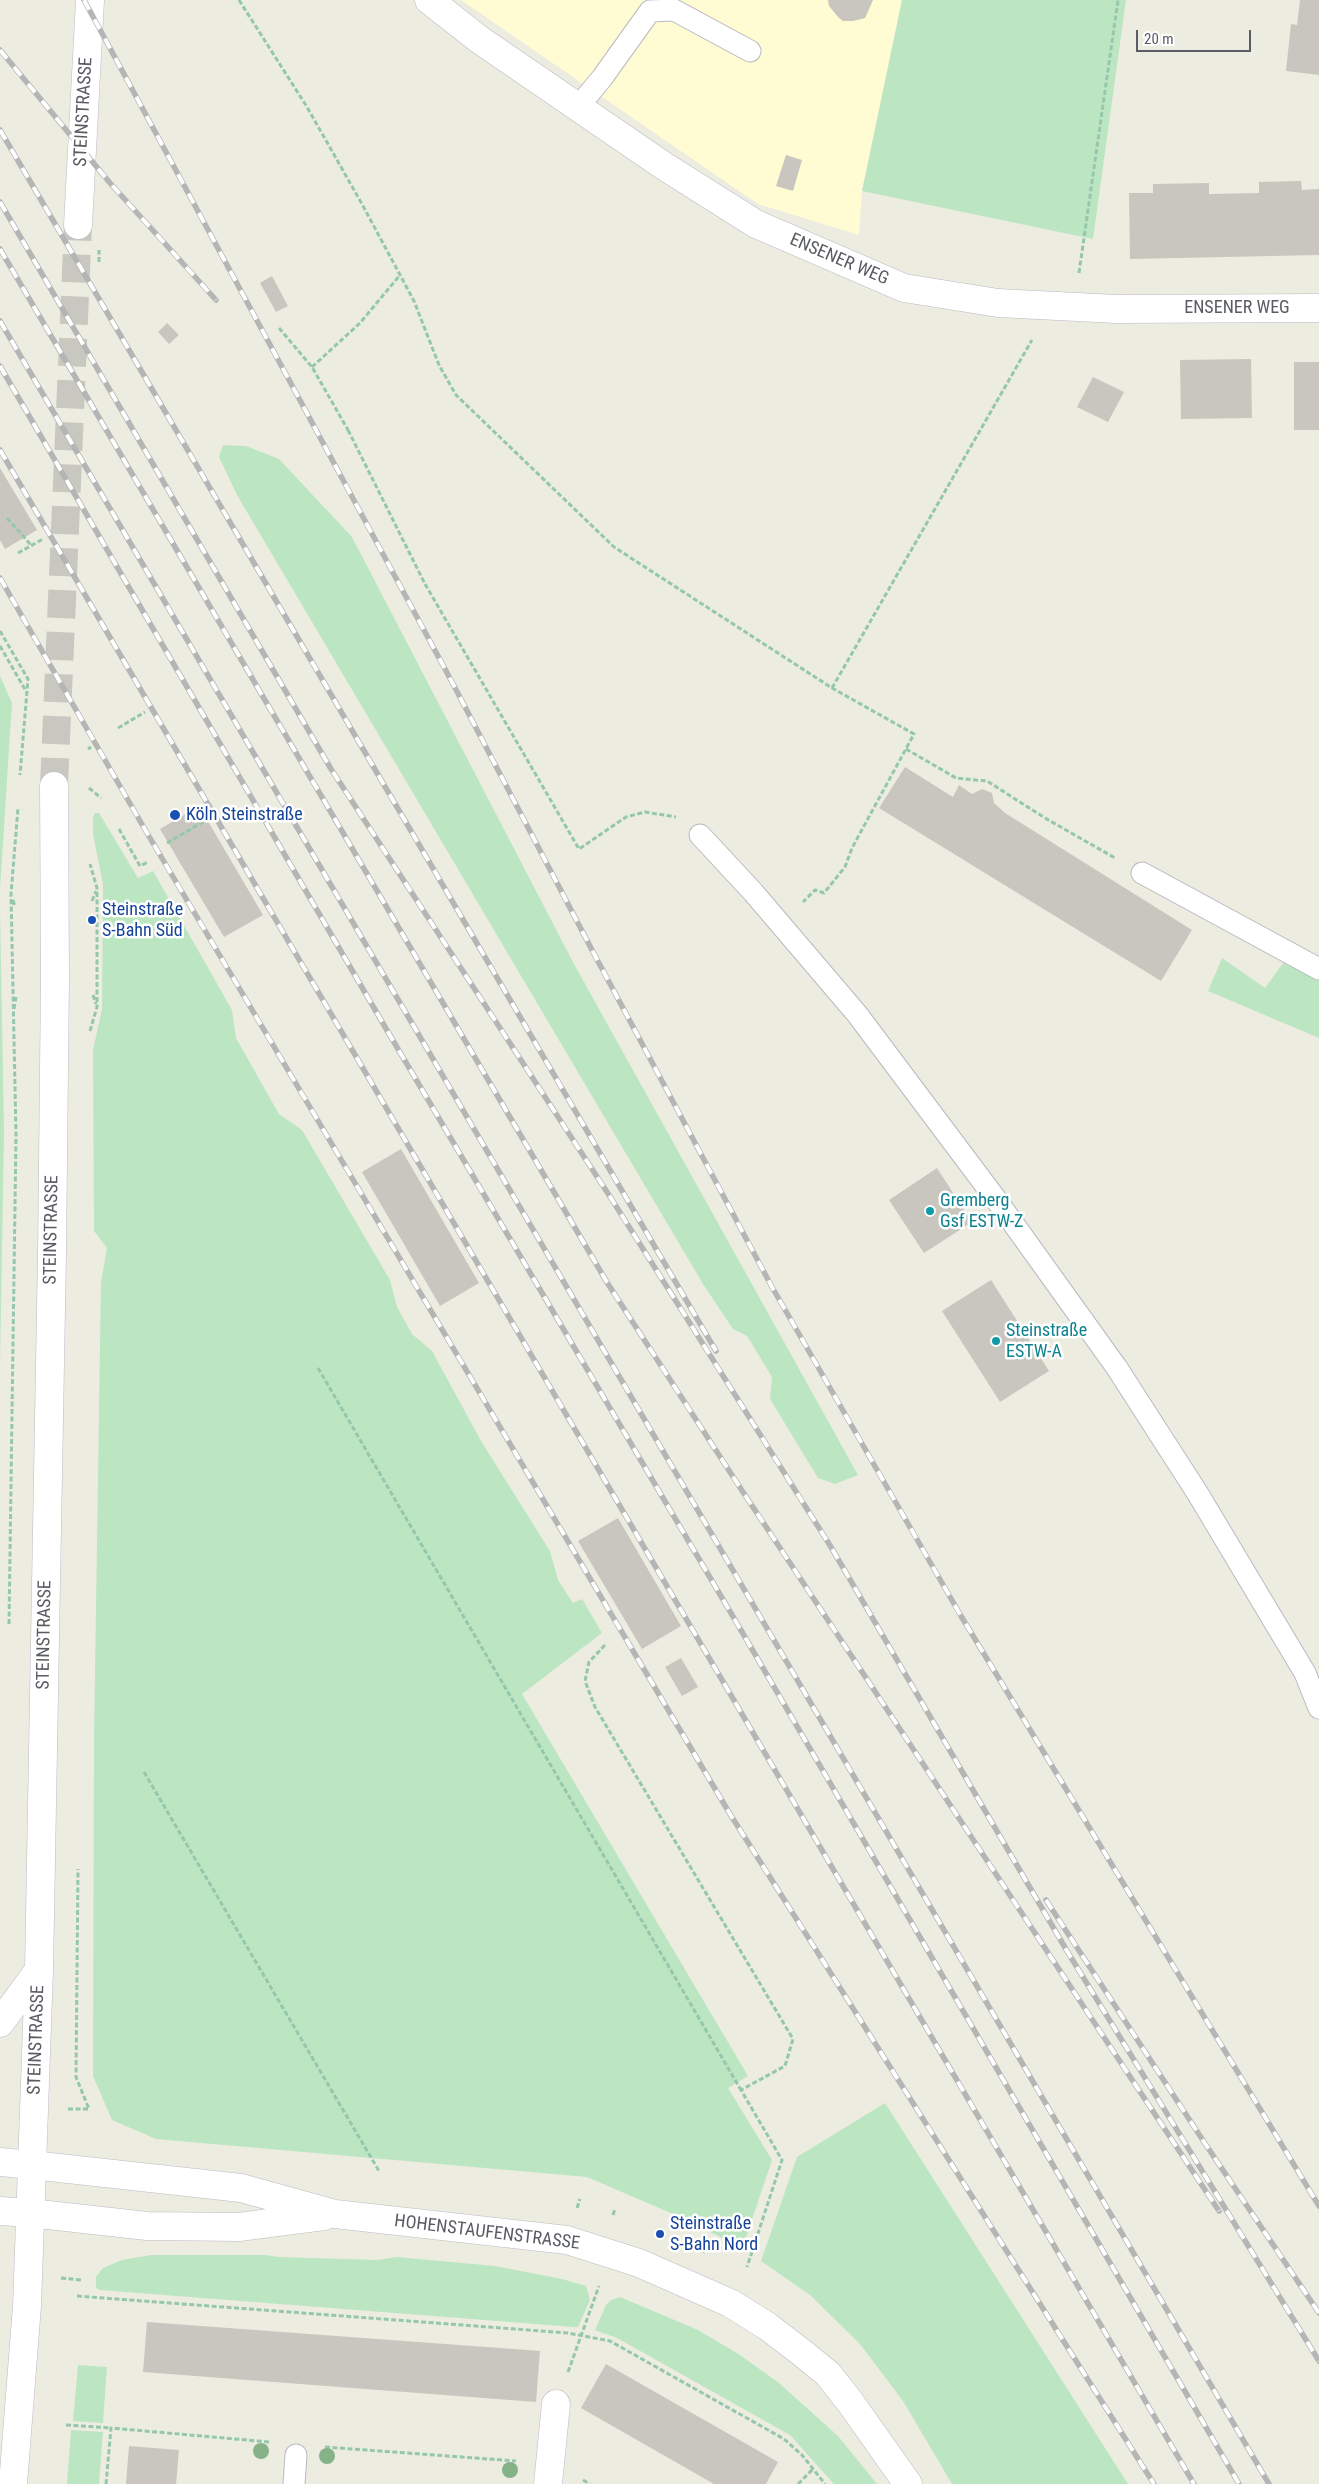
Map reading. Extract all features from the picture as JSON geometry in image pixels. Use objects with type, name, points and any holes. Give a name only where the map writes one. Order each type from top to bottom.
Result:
[{"type":"street","name":"STEINSTRASSE","points":[[78,224],[90,0]]},
{"type":"street","name":"ENSENER WEG","points":[[429,0],[480,40],[664,166],[756,224],[904,288],[998,303],[1116,308],[1319,308]]},
{"type":"street","name":"STEINSTRASSE","points":[[13,2484],[27,2306],[39,1970],[52,1254],[55,988],[54,786]]},
{"type":"street","points":[[0,2023],[39,1970]]},
{"type":"street","name":"HOHENSTAUFENSTRASSE","points":[[0,2162],[241,2188],[335,2214],[567,2240],[639,2263],[722,2299],[767,2326],[828,2374],[908,2484]]},
{"type":"street","name":"HOHENSTAUFENSTRASSE","points":[[0,2210],[147,2226],[239,2227],[335,2214]]},
{"type":"street","points":[[0,2392],[19,2421]]},
{"type":"street","points":[[548,2484],[556,2404]]},
{"type":"lane","points":[[578,107],[650,11],[674,10],[750,51]]},
{"type":"lane","points":[[700,835],[858,1014],[1117,1368],[1198,1494],[1306,1673],[1319,1708]]},
{"type":"lane","points":[[1142,873],[1319,970]]},
{"type":"lane","points":[[294,2484],[296,2456]]},
{"type":"path","points":[[239,0],[307,107],[400,275],[414,301],[439,364],[456,395],[614,547],[832,688],[914,734],[852,848],[845,867],[824,893],[815,890],[779,923]]},
{"type":"path","points":[[832,688],[1063,306],[1118,0]]},
{"type":"path","points":[[312,368],[360,323],[400,275]]},
{"type":"path","points":[[280,328],[312,368],[348,430],[425,584],[580,849],[626,817],[645,812],[677,817],[700,835]]},
{"type":"path","points":[[7,518],[32,545]]},
{"type":"path","points":[[18,553],[43,539]]},
{"type":"path","points":[[0,631],[28,679],[20,781]]},
{"type":"path","points":[[0,646],[27,693]]},
{"type":"path","points":[[118,728],[145,712]]},
{"type":"path","points":[[906,749],[956,778],[987,781],[1045,818],[1142,873]]},
{"type":"path","points":[[86,794],[87,786]]},
{"type":"path","points":[[9,1633],[9,1467],[16,1136],[12,1017],[11,894],[18,800]]},
{"type":"path","points":[[167,843],[208,819]]},
{"type":"path","points":[[119,829],[140,866],[148,862]]},
{"type":"path","points":[[88,855],[97,888],[97,1007],[93,995]]},
{"type":"path","points":[[92,901],[97,888]]},
{"type":"path","points":[[11,894],[15,907]]},
{"type":"path","points":[[12,1017],[16,997]]},
{"type":"path","points":[[318,1368],[782,2160],[747,2267]]},
{"type":"path","points":[[605,1645],[589,1662],[585,1681],[595,1707],[794,2039],[785,2066],[741,2090]]},
{"type":"path","points":[[144,1772],[379,2171]]},
{"type":"path","points":[[613,2215],[615,2209]]},
{"type":"path","points":[[703,2253],[705,2248]]},
{"type":"path","points":[[556,2404],[600,2283]]},
{"type":"path","points":[[77,2296],[581,2335],[610,2341],[784,2439],[825,2484]]},
{"type":"path","points":[[66,2425],[111,2428]]},
{"type":"path","points":[[798,2484],[813,2469]]},
{"type":"shaded area","points":[[461,0],[902,0],[862,191],[859,235],[758,204]]},
{"type":"green space","points":[[902,0],[1126,0],[1093,239],[862,191]]},
{"type":"green space","points":[[223,445],[246,446],[279,459],[352,537],[574,964],[858,1475],[835,1484],[818,1478],[770,1399],[772,1377],[747,1336],[733,1329],[703,1284],[237,495],[219,457]]},
{"type":"green space","points":[[0,676],[12,703],[0,889]]},
{"type":"green space","points":[[95,813],[99,813],[138,878],[153,871],[232,1010],[236,1038],[279,1114],[302,1130],[390,1280],[397,1307],[412,1334],[432,1351],[481,1441],[550,1551],[558,1580],[573,1603],[582,1599],[602,1633],[522,1694],[748,2076],[728,2088],[772,2160],[742,2249],[694,2223],[587,2177],[156,2139],[112,2120],[93,2076],[94,1736],[101,1282],[107,1248],[94,1231],[93,1050],[102,1009],[103,884],[93,834],[93,817]]},
{"type":"green space","points":[[0,909],[4,1132],[0,1366]]},
{"type":"green space","points":[[1222,958],[1265,988],[1286,959],[1319,977],[1319,1038],[1208,991]]},
{"type":"green space","points":[[885,2103],[1128,2484],[952,2484],[903,2401],[860,2344],[810,2295],[761,2261],[797,2157]]},
{"type":"green space","points":[[151,2255],[265,2255],[377,2260],[397,2257],[495,2266],[562,2279],[586,2286],[590,2300],[578,2327],[574,2327],[100,2290],[96,2288],[96,2277],[103,2268],[122,2260]]},
{"type":"green space","points":[[620,2297],[698,2330],[740,2355],[779,2383],[838,2436],[877,2484],[834,2484],[790,2435],[617,2338],[595,2330],[606,2305],[611,2300]]},
{"type":"green space","points":[[78,2365],[107,2367],[103,2423],[73,2421]]},
{"type":"green space","points":[[71,2430],[103,2432],[99,2484],[67,2484]]},
{"type":"building","points":[[828,0],[873,0],[865,18],[843,21],[829,6]]},
{"type":"building","points":[[1300,0],[1319,0],[1319,75],[1286,71],[1291,24],[1297,25]]},
{"type":"building","points":[[786,155],[802,160],[793,191],[776,186]]},
{"type":"building","points":[[1301,181],[1302,190],[1319,189],[1319,255],[1130,259],[1129,193],[1153,193],[1153,184],[1209,183],[1209,194],[1259,193],[1259,182]]},
{"type":"building","points":[[272,276],[288,306],[276,312],[260,283]]},
{"type":"building","points":[[167,323],[179,335],[169,344],[158,332]]},
{"type":"building","points":[[1251,359],[1252,418],[1181,419],[1180,360]]},
{"type":"building","points":[[1294,362],[1319,362],[1319,430],[1294,430]]},
{"type":"building","points":[[1093,377],[1124,392],[1108,422],[1077,407]]},
{"type":"building","points":[[0,468],[37,530],[5,549],[0,540]]},
{"type":"building","points":[[905,767],[953,797],[959,785],[972,794],[982,789],[992,793],[994,803],[1005,813],[1192,930],[1161,981],[879,808]]},
{"type":"building","points":[[199,806],[263,915],[224,937],[160,829]]},
{"type":"building","points":[[401,1149],[479,1283],[440,1306],[362,1172]]},
{"type":"building","name":"Gremberg Gsf ESTW-Z","points":[[937,1168],[972,1222],[924,1253],[889,1200]]},
{"type":"building","name":"Steinstraße ESTW-A","points":[[991,1280],[1049,1371],[1000,1402],[942,1311]]},
{"type":"building","points":[[618,1518],[681,1626],[642,1649],[578,1541]]},
{"type":"building","points":[[681,1658],[698,1687],[682,1696],[665,1667]]},
{"type":"building","points":[[147,2322],[540,2351],[536,2402],[143,2372]]},
{"type":"building","points":[[606,2364],[778,2462],[766,2484],[714,2484],[581,2408]]},
{"type":"building","points":[[129,2446],[179,2450],[176,2484],[126,2484]]},
{"type":"tunnel","points":[[54,786],[78,225]]},
{"type":"railway","points":[[84,0],[452,682],[592,950],[772,1287],[961,1616],[1319,2206]]},
{"type":"railway","points":[[0,50],[110,183],[216,300]]},
{"type":"railway","points":[[0,130],[716,1351]]},
{"type":"railway","points":[[0,202],[331,769],[609,1195],[831,1547],[1067,1951],[1319,2361]]},
{"type":"railway","points":[[0,249],[608,1284],[741,1489],[1219,2211]]},
{"type":"railway","points":[[0,321],[1269,2484]]},
{"type":"railway","points":[[0,366],[1239,2484]]},
{"type":"railway","points":[[0,450],[1194,2484]]},
{"type":"railway","points":[[0,578],[147,833],[730,1814],[1154,2484]]},
{"type":"railway","points":[[1046,1900],[1204,2142],[1319,2313]]},
{"type":"place","name":"Köln Steinstraße","points":[[175,815]]},
{"type":"place","name":"Steinstraße S-Bahn Süd","points":[[92,920]]},
{"type":"place","name":"Gremberg Gsf ESTW-Z","points":[[930,1211]]},
{"type":"place","name":"Steinstraße ESTW-A","points":[[996,1341]]},
{"type":"place","name":"Steinstraße S-Bahn Nord","points":[[660,2234]]}]
